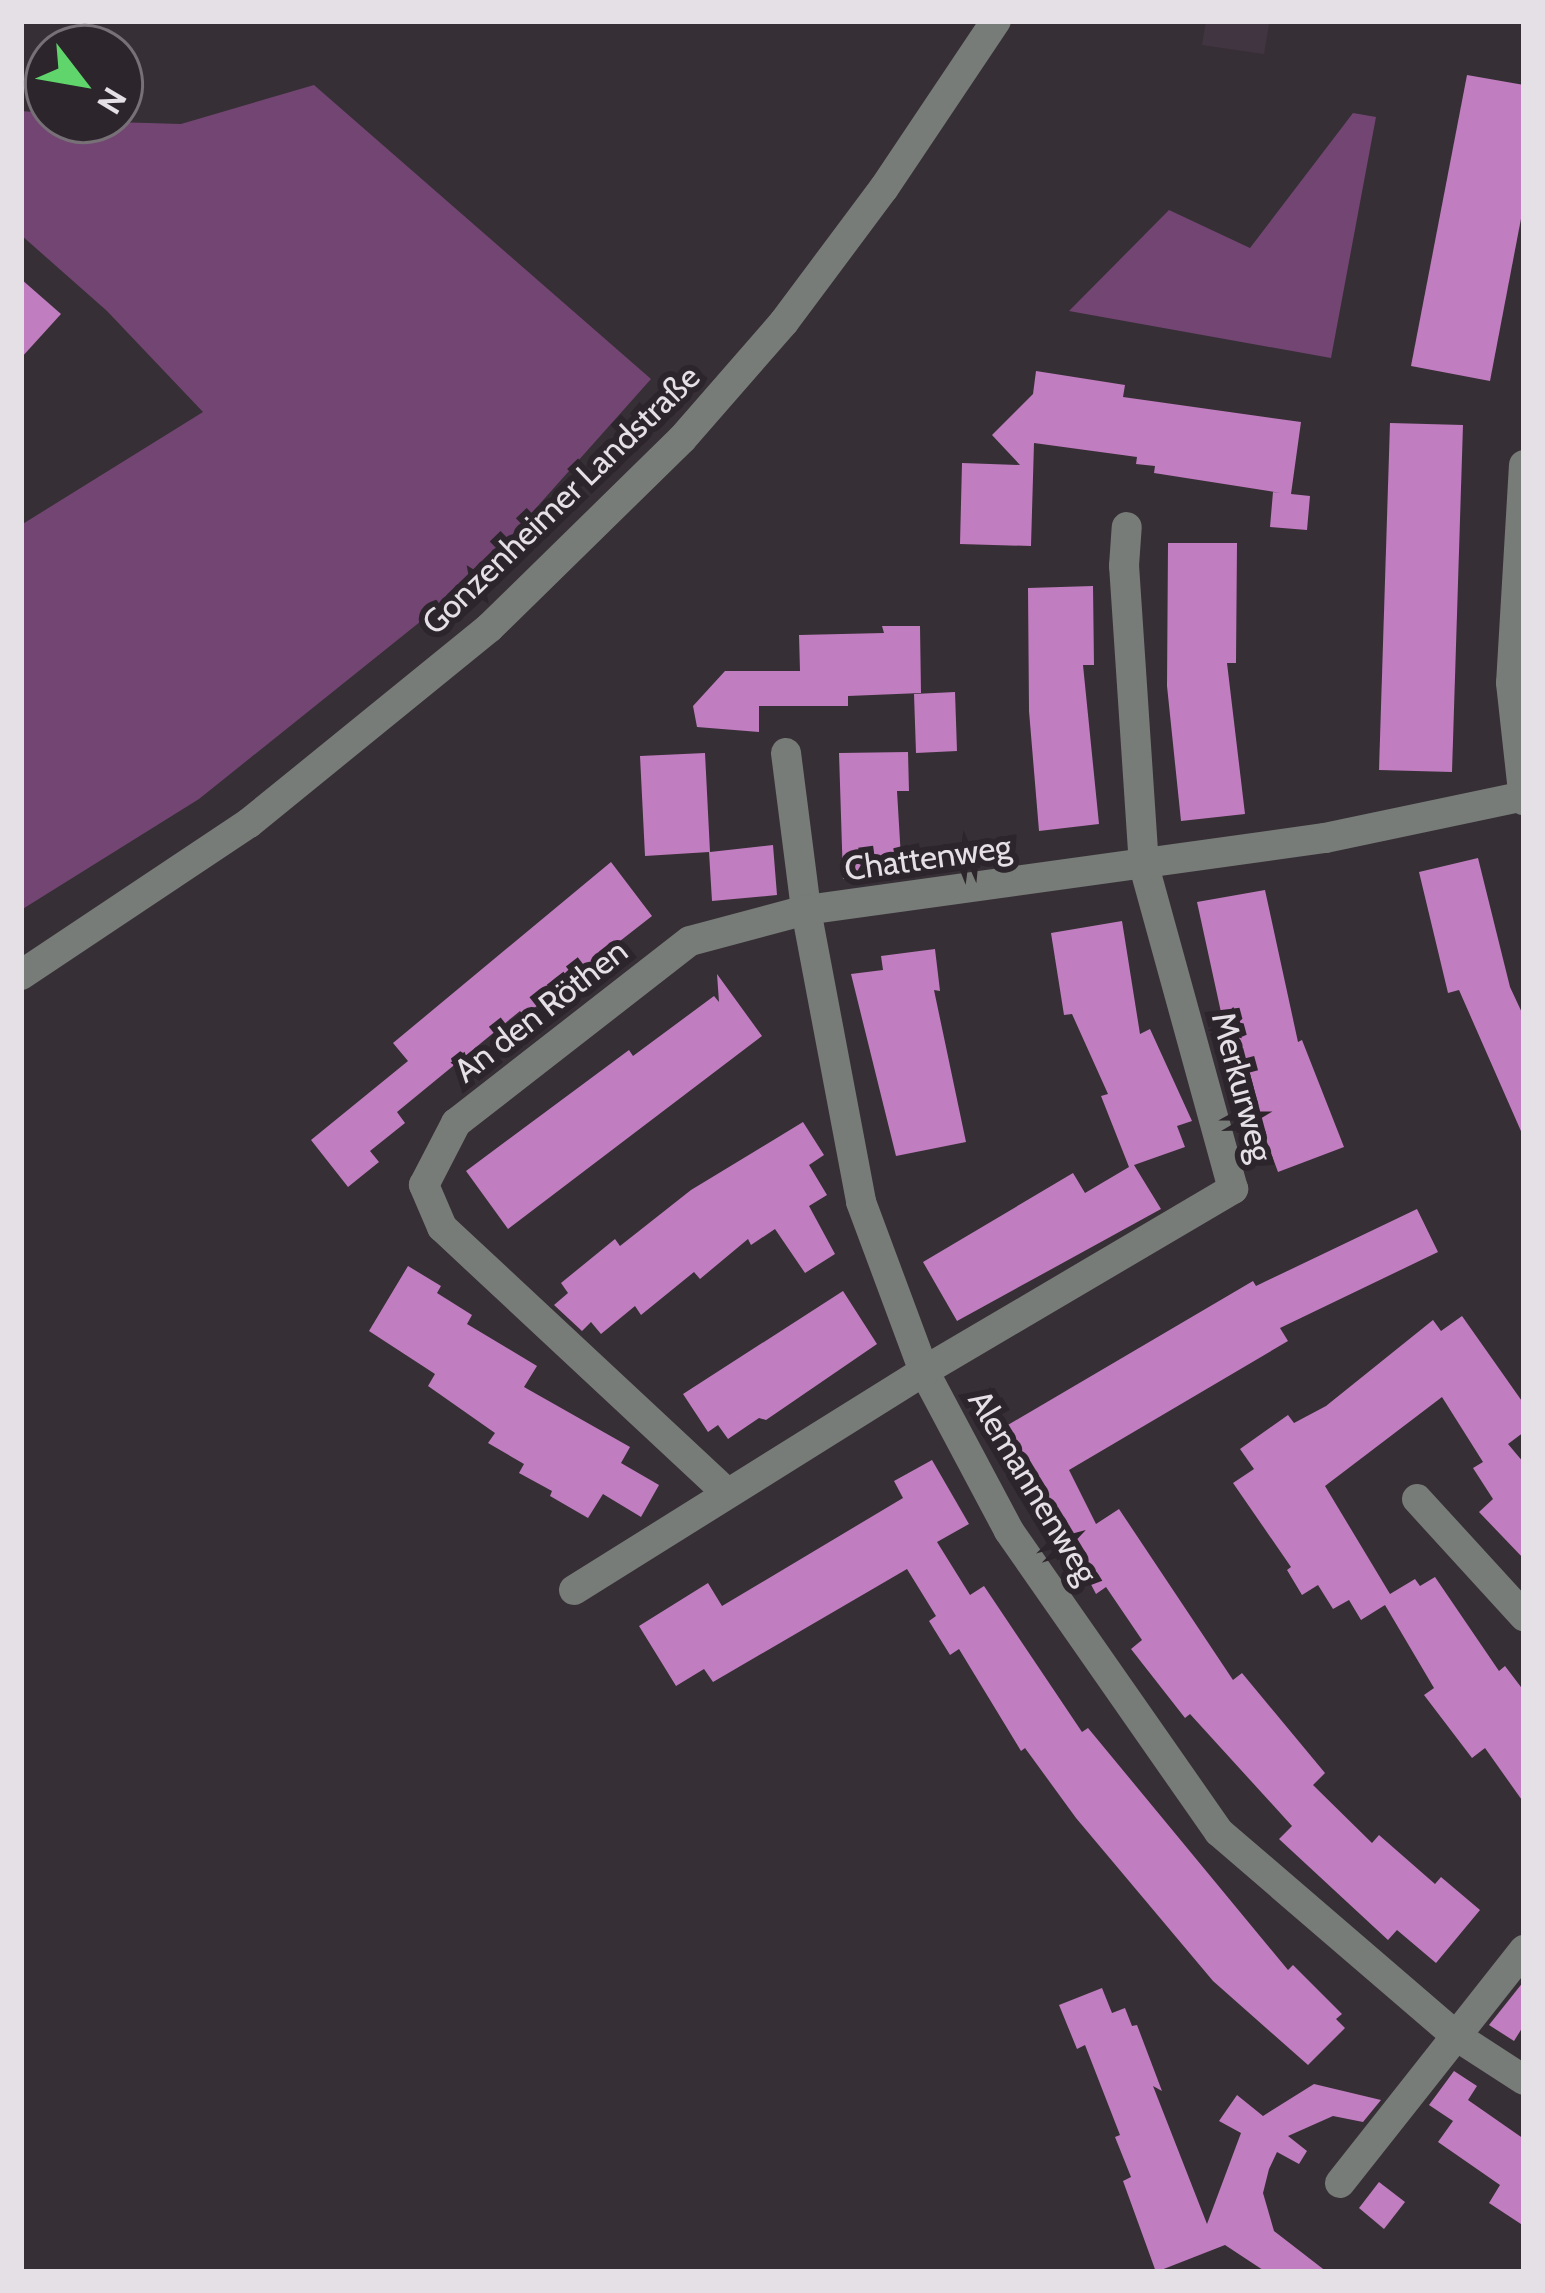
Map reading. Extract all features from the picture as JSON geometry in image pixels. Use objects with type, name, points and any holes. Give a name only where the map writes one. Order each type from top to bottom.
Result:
[{"type":"street","name":"Gonzenheimer Landstraße","points":[[21,975],[249,823],[489,628],[682,439],[784,322],[884,188],[996,21]]},
{"type":"street","points":[[1524,465],[1510,683],[1524,797]]},
{"type":"street","points":[[1127,527],[1124,566],[1144,866]]},
{"type":"street","name":"Chattenweg","points":[[786,754],[806,910],[1325,838],[1524,797]]},
{"type":"street","name":"Merkurweg","points":[[923,1371],[1233,1189],[1144,866]]},
{"type":"street","name":"Alemannenweg","points":[[806,910],[861,1202],[923,1371],[1010,1532],[1219,1832],[1456,2036],[1524,2080]]},
{"type":"street","name":"An den Röthen","points":[[726,1492],[442,1227],[424,1185],[456,1123],[690,941],[806,910]]},
{"type":"street","points":[[574,1590],[923,1371]]},
{"type":"street","points":[[1417,1499],[1524,1616]]},
{"type":"street","points":[[1340,2183],[1524,1950]]},
{"type":"shaded area","points":[[1206,21],[1269,24],[1264,54],[1202,45]]},
{"type":"shaded area","points":[[314,85],[651,379],[471,581],[199,799],[21,910],[21,525],[203,412],[107,311],[21,235],[21,111],[24,144],[144,144],[144,123],[181,124]]},
{"type":"shaded area","points":[[1353,113],[1376,117],[1331,358],[1069,311],[1169,210],[1250,248]]},
{"type":"building","points":[[1467,75],[1524,85],[1524,203],[1490,381],[1411,366]]},
{"type":"building","points":[[21,279],[61,314],[21,358]]},
{"type":"building","points":[[1036,371],[1125,385],[1123,397],[1301,422],[1291,494],[1310,496],[1307,530],[1270,527],[1273,492],[1281,493],[1154,473],[1155,466],[1136,464],[1137,457],[1034,443],[1031,546],[960,544],[962,463],[1020,465],[992,435],[1033,394]]},
{"type":"building","points":[[1390,423],[1463,425],[1452,772],[1379,770]]},
{"type":"building","points":[[1168,543],[1237,543],[1236,663],[1227,663],[1245,814],[1181,821],[1167,686]]},
{"type":"building","points":[[1093,586],[1094,665],[1083,665],[1099,824],[1039,831],[1029,711],[1028,588]]},
{"type":"building","points":[[882,626],[920,626],[921,693],[848,696],[848,706],[759,706],[759,732],[697,727],[693,706],[725,671],[800,671],[799,635],[884,633]]},
{"type":"building","points":[[955,692],[957,751],[916,753],[914,694]]},
{"type":"building","points":[[908,752],[909,791],[897,791],[902,875],[843,879],[839,753]]},
{"type":"building","points":[[705,753],[710,852],[773,845],[777,895],[712,901],[709,852],[645,856],[640,756]]},
{"type":"building","points":[[1478,858],[1510,987],[1524,1017],[1524,1138],[1459,990],[1448,993],[1419,872]]},
{"type":"building","points":[[611,862],[652,916],[524,1016],[520,1011],[397,1112],[405,1123],[370,1151],[379,1162],[348,1187],[311,1140],[408,1061],[393,1043]]},
{"type":"building","points":[[1265,890],[1298,1042],[1302,1040],[1344,1147],[1278,1172],[1224,1026],[1197,902]]},
{"type":"building","points":[[1122,921],[1140,1034],[1150,1029],[1192,1121],[1177,1126],[1185,1147],[1134,1165],[1161,1209],[957,1321],[923,1262],[1073,1173],[1085,1193],[1129,1167],[1101,1096],[1108,1094],[1072,1014],[1064,1015],[1051,933]]},
{"type":"building","points":[[935,949],[940,991],[934,990],[966,1142],[896,1156],[851,974],[883,970],[881,956]]},
{"type":"building","points":[[717,974],[762,1036],[508,1229],[466,1171],[629,1050],[633,1056],[714,996],[719,1002]]},
{"type":"building","points":[[803,1122],[824,1155],[809,1165],[827,1195],[809,1206],[835,1254],[805,1273],[775,1229],[751,1245],[748,1239],[700,1279],[694,1272],[641,1315],[635,1306],[601,1334],[591,1322],[582,1331],[554,1305],[568,1293],[561,1283],[615,1239],[620,1246],[691,1190]]},
{"type":"building","points":[[1417,1209],[1438,1252],[1280,1328],[1288,1341],[1069,1470],[1096,1524],[1119,1509],[1233,1680],[1242,1673],[1325,1773],[1313,1785],[1372,1843],[1379,1835],[1435,1884],[1441,1877],[1480,1910],[1436,1963],[1397,1930],[1388,1940],[1279,1839],[1292,1826],[1190,1714],[1185,1718],[1131,1649],[1142,1640],[1106,1587],[1096,1594],[1039,1485],[1035,1488],[1001,1429],[1253,1281],[1256,1286]]},
{"type":"building","points":[[408,1266],[441,1286],[437,1293],[472,1315],[467,1324],[537,1366],[524,1387],[630,1447],[621,1463],[659,1485],[641,1517],[603,1494],[588,1518],[550,1496],[552,1491],[519,1473],[524,1464],[488,1443],[495,1433],[428,1386],[435,1374],[369,1331]]},
{"type":"building","points":[[843,1291],[877,1344],[766,1420],[759,1418],[728,1439],[718,1425],[708,1432],[683,1394]]},
{"type":"building","points":[[1462,1316],[1524,1404],[1524,1432],[1508,1444],[1524,1463],[1524,1559],[1479,1512],[1493,1499],[1473,1468],[1483,1462],[1442,1397],[1325,1486],[1390,1594],[1415,1579],[1420,1586],[1435,1577],[1499,1671],[1505,1666],[1524,1691],[1524,1803],[1485,1748],[1472,1758],[1424,1695],[1434,1688],[1385,1605],[1361,1620],[1349,1600],[1333,1609],[1318,1585],[1302,1595],[1287,1570],[1291,1567],[1233,1483],[1254,1469],[1240,1449],[1288,1415],[1294,1423],[1326,1406],[1433,1320],[1441,1331]]},
{"type":"building","points":[[932,1460],[969,1524],[937,1542],[970,1595],[984,1586],[1082,1732],[1088,1728],[1288,1970],[1293,1965],[1342,2014],[1336,2019],[1345,2028],[1308,2065],[1213,1981],[1076,1818],[1025,1748],[1021,1751],[959,1649],[950,1655],[929,1621],[936,1616],[907,1569],[713,1682],[704,1669],[676,1686],[639,1626],[708,1583],[722,1606],[903,1498],[894,1481]]},
{"type":"building","points":[[1524,1981],[1524,2025],[1514,2041],[1489,2025]]},
{"type":"building","points":[[1102,1988],[1112,2013],[1125,2008],[1132,2026],[1137,2025],[1162,2091],[1153,2086],[1207,2224],[1241,2133],[1219,2121],[1237,2095],[1263,2116],[1314,2084],[1381,2100],[1363,2122],[1333,2116],[1288,2136],[1307,2151],[1299,2164],[1277,2152],[1269,2169],[1263,2193],[1274,2231],[1327,2272],[1266,2272],[1225,2245],[1156,2272],[1123,2181],[1131,2177],[1115,2137],[1120,2135],[1085,2045],[1077,2049],[1059,2005]]},
{"type":"building","points":[[1454,2071],[1477,2086],[1468,2100],[1524,2139],[1524,2226],[1489,2203],[1500,2185],[1438,2142],[1453,2121],[1429,2105]]},
{"type":"building","points":[[1379,2182],[1405,2202],[1384,2229],[1359,2208]]}]
